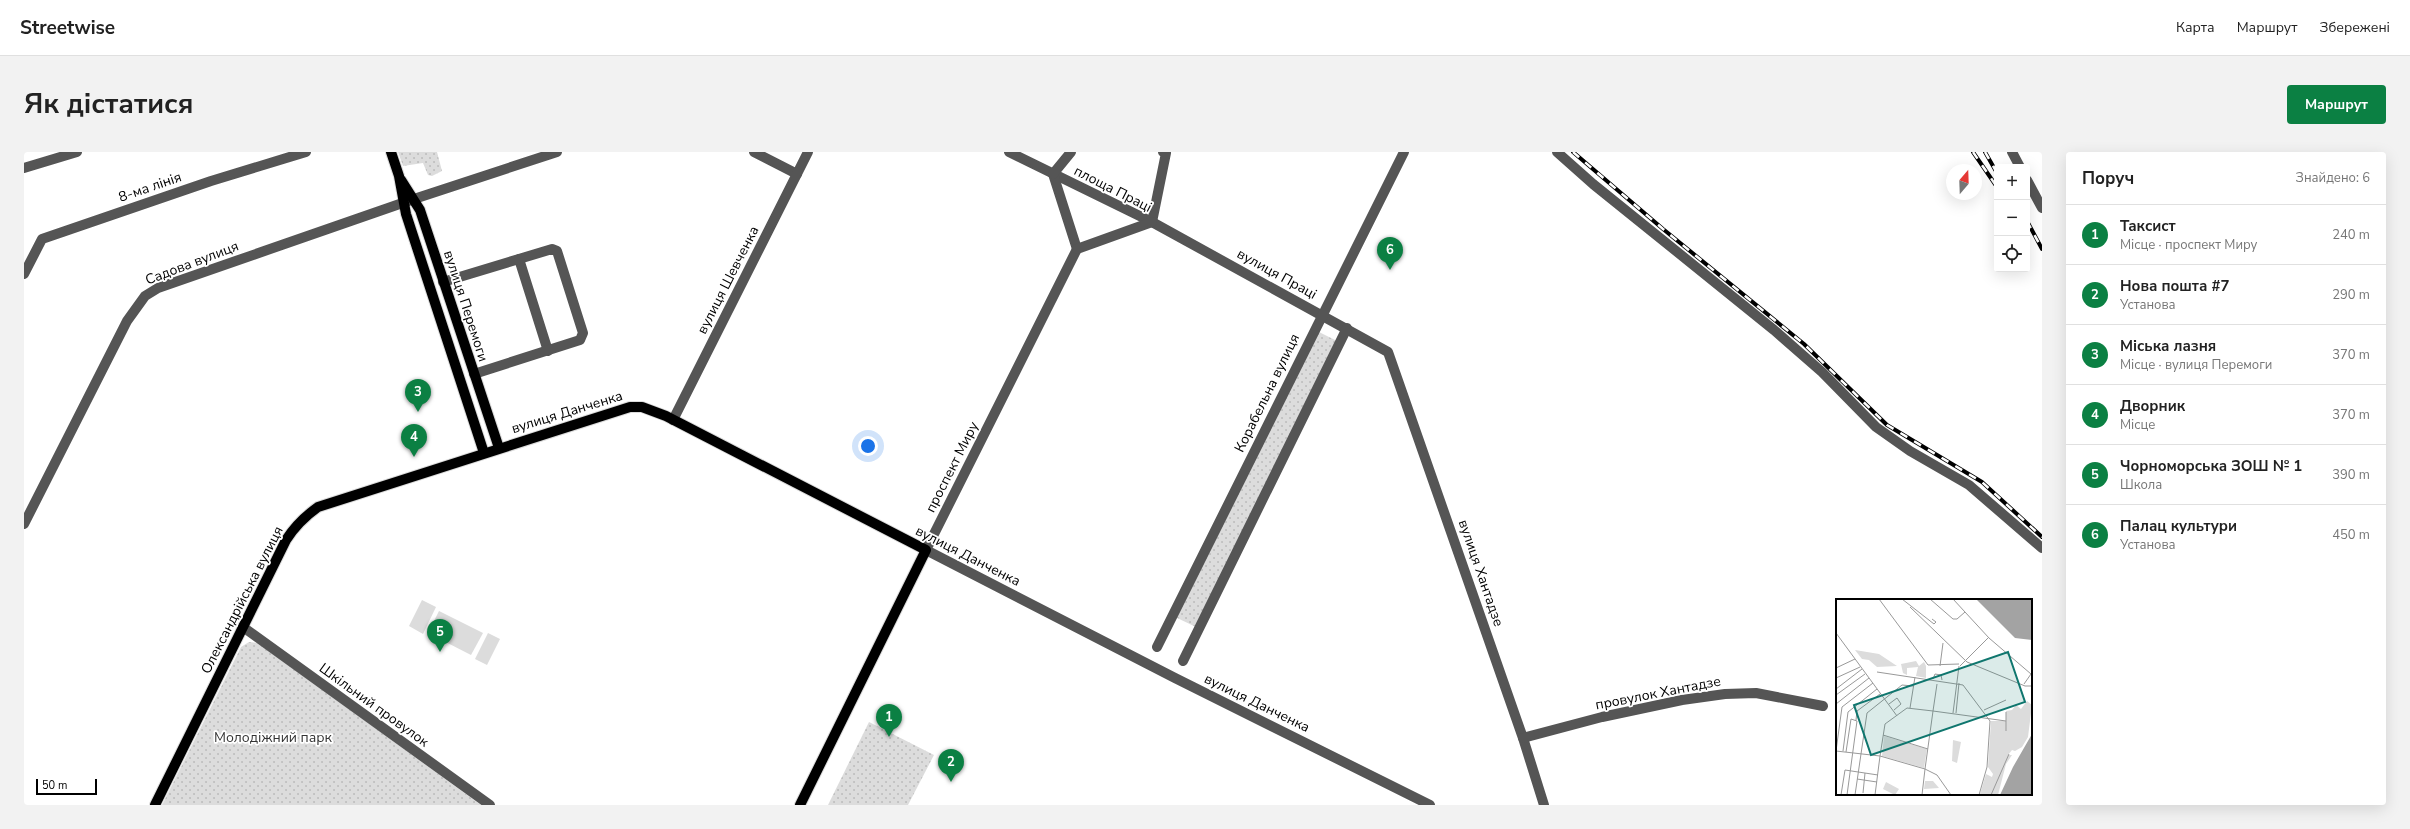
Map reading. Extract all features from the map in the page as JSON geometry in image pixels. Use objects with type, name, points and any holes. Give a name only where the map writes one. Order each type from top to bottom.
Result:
[{"type":"main road","name":"вулиця Перемоги","points":[[391,152],[399,176],[404,203],[484,453]]},
{"type":"main road","name":"вулиця Перемоги","points":[[399,176],[414,199],[444,282],[499,448]]},
{"type":"main road","name":"вулиця Данченка","points":[[484,453],[630,407],[642,407],[654,410],[674,420],[926,550]]},
{"type":"main road","name":"Олександрійська вулиця","points":[[155,805],[286,540],[295,526],[318,507],[484,453]]},
{"type":"main road","name":"проспект Миру","points":[[800,805],[926,550]]},
{"type":"street","points":[[24,168],[77,152]]},
{"type":"street","name":"8-ма лінія","points":[[24,274],[42,239],[211,181],[306,152]]},
{"type":"street","name":"Садова вулиця","points":[[24,524],[126,321],[145,296],[158,288],[414,199],[557,152]]},
{"type":"street","points":[[754,152],[797,174]]},
{"type":"street","name":"вулиця Шевченка","points":[[674,420],[808,152]]},
{"type":"street","points":[[1009,152],[1053,174],[1071,152]]},
{"type":"street","points":[[1152,222],[1166,153],[1163,152]]},
{"type":"street","name":"Корабельна вулиця","points":[[1156,647],[1404,152]]},
{"type":"street","points":[[1557,152],[1593,184],[1774,330],[1822,372],[1876,427],[1910,451],[1969,485],[2042,548]]},
{"type":"street","points":[[2012,152],[2018,164]]},
{"type":"street","name":"площа Праці","points":[[1053,174],[1152,222]]},
{"type":"street","name":"площа Праці","points":[[1053,174],[1077,249],[1152,222]]},
{"type":"street","points":[[2030,186],[2042,208]]},
{"type":"street","name":"вулиця Праці","points":[[1152,222],[1322,314],[1388,352]]},
{"type":"street","points":[[444,282],[519,258],[555,249],[583,333],[580,340],[474,374]]},
{"type":"street","name":"проспект Миру","points":[[926,550],[1077,249]]},
{"type":"street","points":[[519,258],[548,351]]},
{"type":"street","points":[[1183,661],[1347,328]]},
{"type":"street","name":"вулиця Хантадзе","points":[[1388,352],[1523,738],[1544,805]]},
{"type":"street","name":"вулиця Данченка","points":[[926,550],[1175,678],[1430,805]]},
{"type":"street","name":"Шкільний провулок","points":[[243,627],[490,805]]},
{"type":"street","name":"провулок Хантадзе","points":[[1523,738],[1602,717],[1682,700],[1725,694],[1756,693],[1823,706]]},
{"type":"green space","points":[[398,152],[437,152],[442,171],[432,176],[428,175],[423,163],[403,166]]},
{"type":"green space","points":[[1317,331],[1337,341],[1196,627],[1175,617]]},
{"type":"green space","points":[[422,600],[436,607],[423,634],[409,626]]},
{"type":"green space","points":[[439,611],[483,633],[471,655],[428,633]]},
{"type":"green space","points":[[488,633],[500,639],[487,665],[475,659]]},
{"type":"green space","name":"Молодіжний парк","points":[[249,642],[258,643],[481,805],[162,805],[241,647]]},
{"type":"green space","points":[[869,722],[934,755],[908,805],[828,805]]},
{"type":"railway","points":[[1573,152],[1663,229],[1804,344],[1887,425],[1982,482],[2042,537]]},
{"type":"railway","points":[[1973,152],[1994,183]]},
{"type":"railway","points":[[1985,152],[1994,168]]},
{"type":"railway","points":[[2030,227],[2042,249]]},
{"type":"place","name":"Палац культури","points":[[1390,270]]},
{"type":"place","name":"Міська лазня","points":[[418,412]]},
{"type":"place","name":"Дворник","points":[[414,457]]},
{"type":"place","name":"Чорноморська ЗОШ № 1","points":[[440,652]]},
{"type":"place","name":"Таксист","points":[[889,737]]},
{"type":"place","name":"Нова пошта #7","points":[[951,782]]}]
